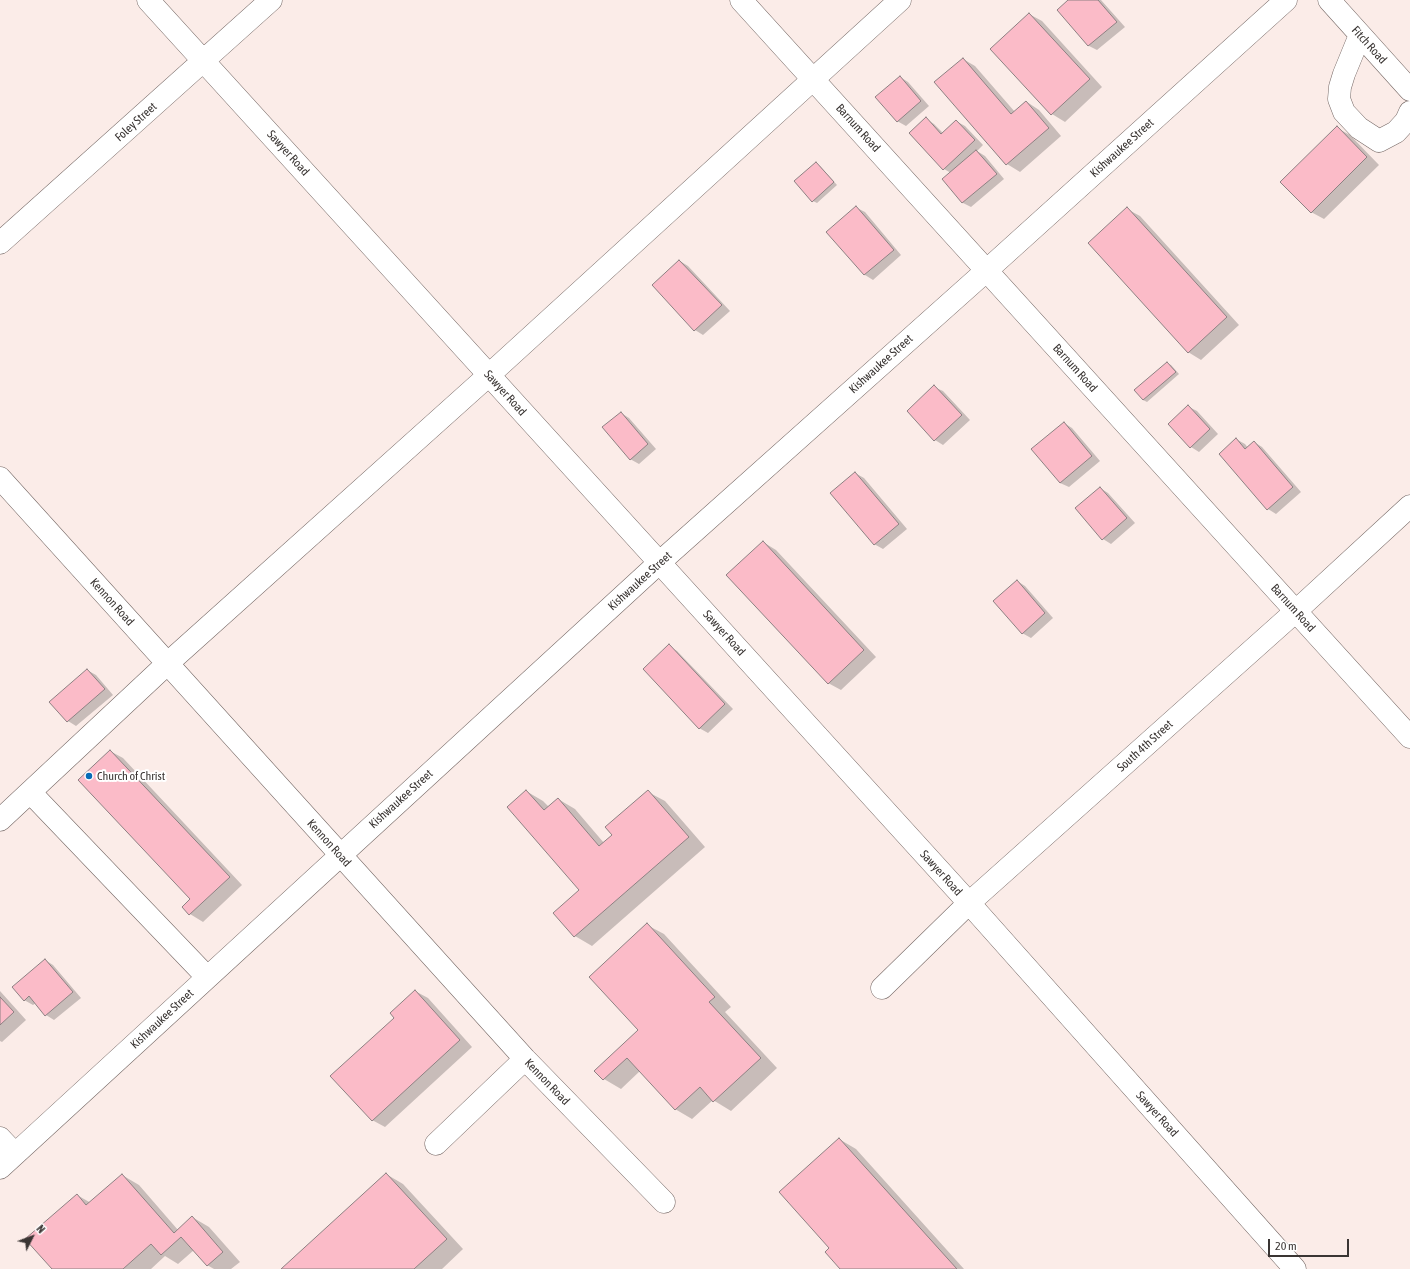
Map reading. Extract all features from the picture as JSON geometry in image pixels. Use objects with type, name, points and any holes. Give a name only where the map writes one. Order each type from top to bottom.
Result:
[{"type":"street","name":"Sawyer Road","points":[[148,0],[969,903],[1295,1269]]},
{"type":"street","name":"Foley Street","points":[[0,243],[270,0]]},
{"type":"street","name":"Barnum Road","points":[[741,0],[1410,737]]},
{"type":"street","points":[[0,820],[168,663],[489,375],[900,0]]},
{"type":"street","name":"Kishwaukee Street","points":[[8,1161],[660,562],[1286,0]]},
{"type":"street","name":"Fitch Road","points":[[1329,0],[1410,90]]},
{"type":"street","points":[[1360,35],[1340,87],[1340,99],[1344,112],[1359,128],[1379,141],[1396,132],[1406,121],[1410,112]]},
{"type":"street","name":"Kennon Road","points":[[0,478],[525,1059],[664,1202]]},
{"type":"street","name":"South 4th Street","points":[[882,988],[969,903],[1296,611],[1410,506]]},
{"type":"street","points":[[30,792],[208,977]]},
{"type":"street","points":[[436,1144],[525,1059]]},
{"type":"street","points":[[0,1138],[8,1161]]},
{"type":"building","points":[[1068,0],[1098,0],[1117,22],[1088,46],[1057,10]]},
{"type":"building","points":[[1029,13],[1090,79],[1051,115],[990,49]]},
{"type":"building","points":[[963,58],[1011,114],[1026,101],[1049,128],[1006,165],[934,82]]},
{"type":"building","points":[[900,76],[921,101],[897,122],[875,97]]},
{"type":"building","points":[[926,117],[941,134],[956,120],[975,140],[943,170],[909,133]]},
{"type":"building","points":[[1337,126],[1367,157],[1311,213],[1280,182]]},
{"type":"building","points":[[976,150],[997,174],[962,203],[942,179]]},
{"type":"building","points":[[816,162],[834,182],[812,202],[794,181]]},
{"type":"building","points":[[856,206],[894,250],[864,275],[826,232]]},
{"type":"building","points":[[1127,207],[1227,317],[1188,353],[1088,243]]},
{"type":"building","points":[[679,260],[722,305],[694,331],[652,285]]},
{"type":"building","points":[[1167,362],[1176,372],[1143,400],[1134,390]]},
{"type":"building","points":[[934,385],[962,415],[934,441],[907,411]]},
{"type":"building","points":[[1188,405],[1210,429],[1190,448],[1168,424]]},
{"type":"building","points":[[621,412],[648,444],[630,460],[602,427]]},
{"type":"building","points":[[1064,422],[1092,456],[1060,483],[1031,449]]},
{"type":"building","points":[[1236,438],[1245,449],[1254,441],[1293,487],[1267,510],[1219,454]]},
{"type":"building","points":[[855,472],[899,524],[874,545],[830,493]]},
{"type":"building","points":[[1100,487],[1127,518],[1102,540],[1075,508]]},
{"type":"building","points":[[763,541],[864,650],[828,684],[726,575]]},
{"type":"building","points":[[1017,580],[1045,613],[1022,634],[993,601]]},
{"type":"building","points":[[669,644],[725,704],[699,729],[643,669]]},
{"type":"building","points":[[87,669],[105,689],[67,722],[49,702]]},
{"type":"building","points":[[110,750],[230,877],[189,915],[182,907],[190,899],[78,780]]},
{"type":"building","points":[[526,790],[544,810],[558,798],[599,846],[612,835],[605,827],[648,790],[689,837],[574,937],[553,913],[579,890],[507,807]]},
{"type":"building","points":[[647,923],[715,997],[709,1002],[761,1058],[713,1102],[700,1087],[675,1110],[627,1058],[603,1080],[594,1071],[638,1030],[589,977]]},
{"type":"building","points":[[45,959],[73,992],[45,1016],[29,996],[24,1001],[12,987]]},
{"type":"building","points":[[415,990],[460,1040],[372,1121],[330,1076],[394,1018],[390,1013]]},
{"type":"building","points":[[0,997],[14,1012],[0,1025]]},
{"type":"building","points":[[839,1138],[957,1269],[840,1269],[825,1252],[829,1248],[779,1192]]},
{"type":"building","points":[[386,1173],[447,1239],[414,1269],[281,1269]]},
{"type":"building","points":[[122,1174],[174,1233],[192,1216],[223,1252],[207,1266],[181,1237],[161,1255],[151,1244],[123,1269],[52,1269],[25,1239],[77,1194],[86,1205]]},
{"type":"place","name":"Church of Christ","points":[[89,776]]}]
